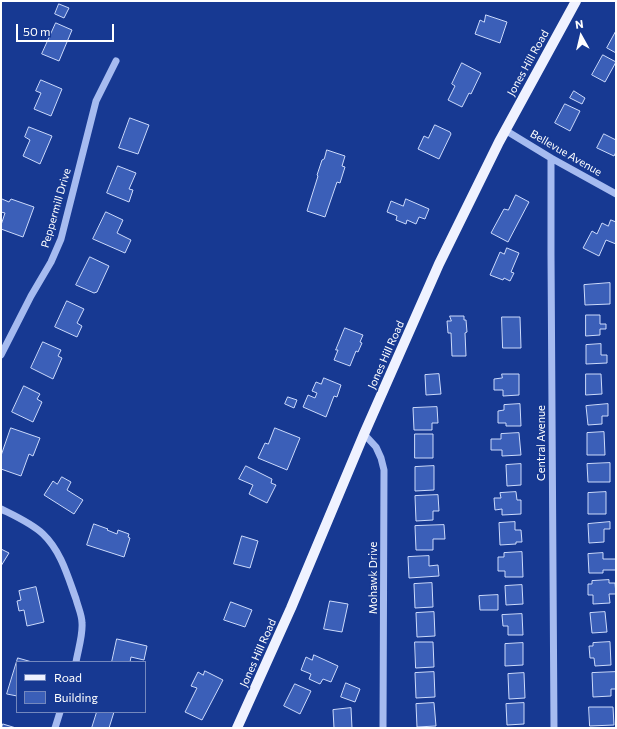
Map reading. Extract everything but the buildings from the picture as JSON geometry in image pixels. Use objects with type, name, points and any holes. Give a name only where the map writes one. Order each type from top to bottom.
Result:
[{"type":"main road","name":"Jones Hill Road","points":[[237,728],[291,608],[364,434],[439,264],[480,178],[505,130],[576,1]]},
{"type":"street","name":"Peppermill Drive","points":[[1,355],[31,296],[51,262],[61,239],[96,101],[116,61]]},
{"type":"street","name":"Bellevue Avenue","points":[[505,130],[551,158],[616,194]]},
{"type":"street","name":"Central Avenue","points":[[551,158],[554,728]]},
{"type":"street","name":"Mohawk Drive","points":[[364,434],[376,447],[382,458],[384,470],[383,728]]},
{"type":"street","points":[[1,509],[31,525],[43,534],[52,544],[61,560],[81,616],[82,628],[76,661]]},
{"type":"street","points":[[55,728],[60,713]]}]
